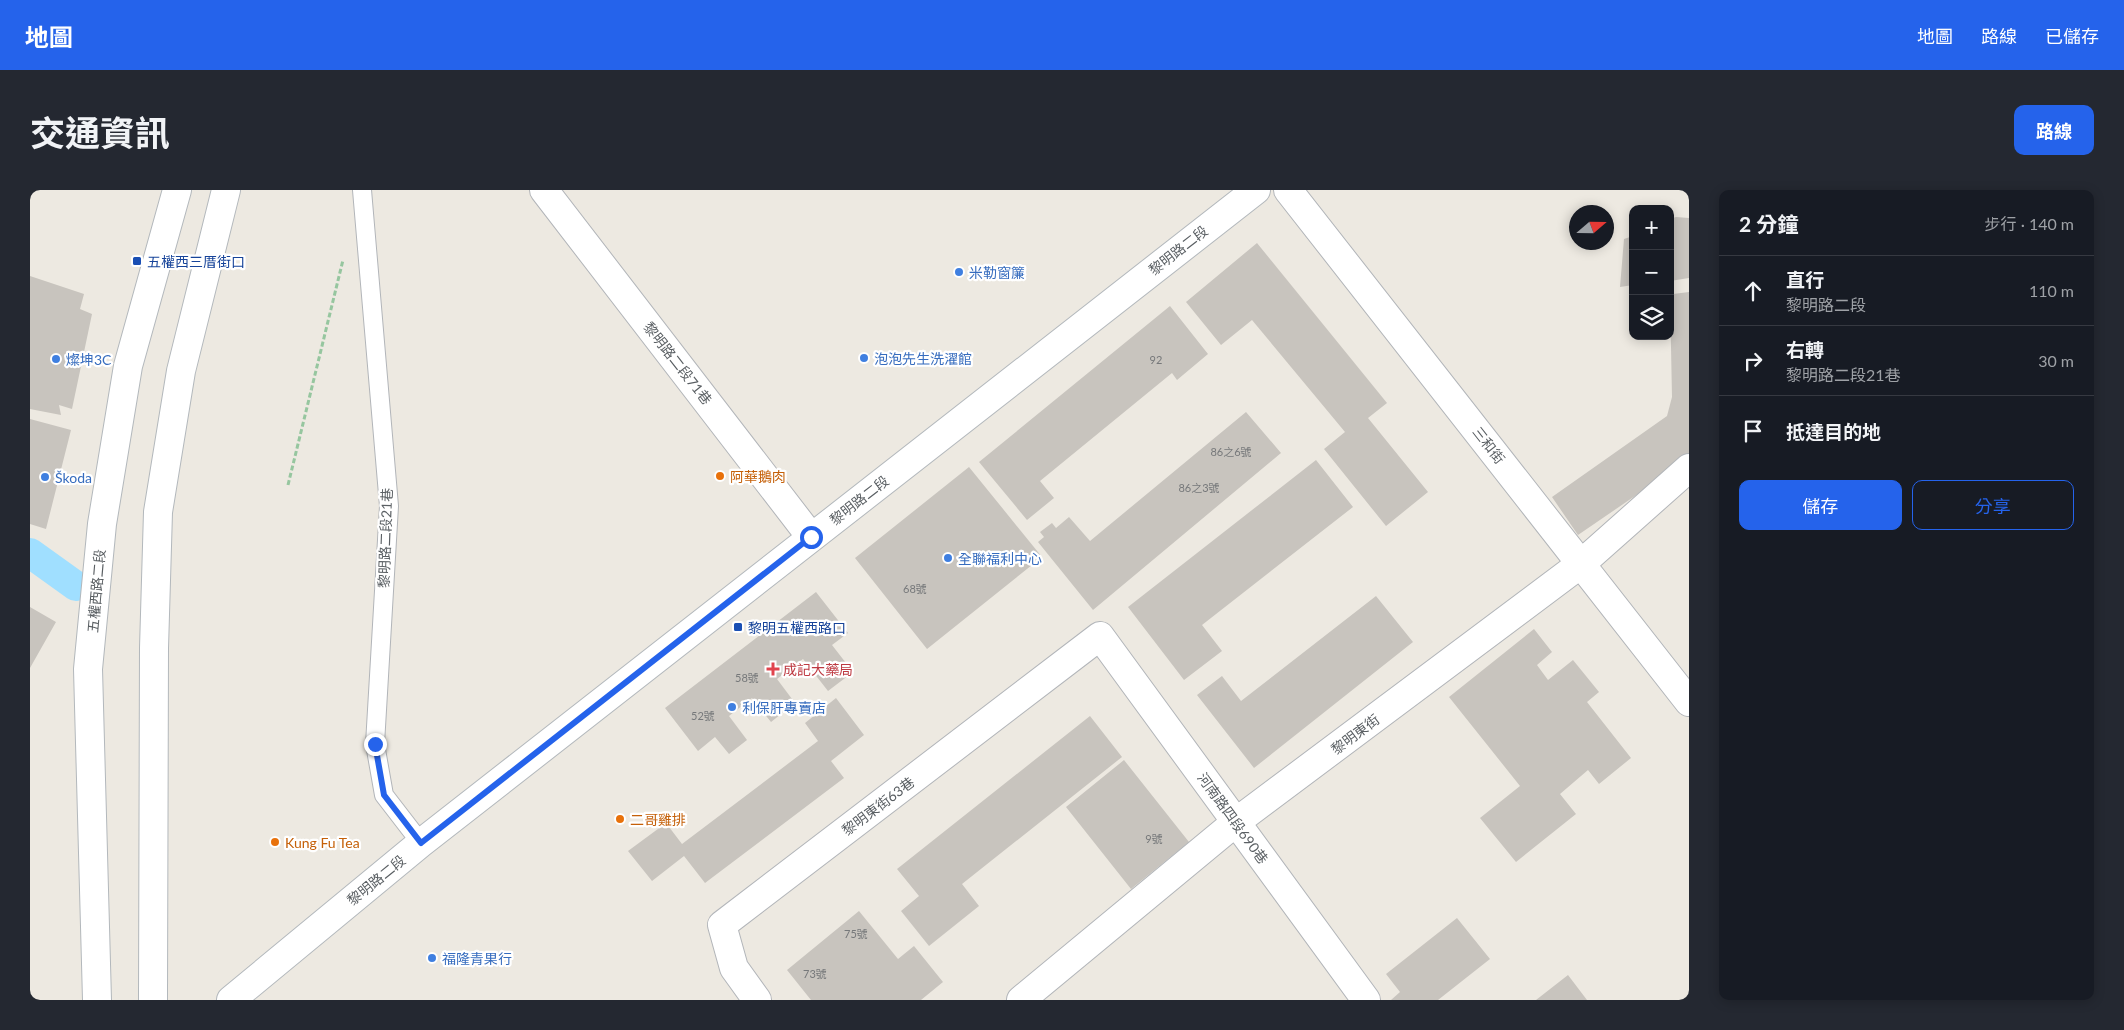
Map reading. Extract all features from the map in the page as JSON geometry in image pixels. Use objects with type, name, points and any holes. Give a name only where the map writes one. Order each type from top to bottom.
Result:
[{"type":"street","name":"五權西路二段","points":[[97,1000],[88,669],[102,524],[128,366],[177,190]]},
{"type":"street","points":[[153,1000],[154,648],[158,512],[182,371],[226,190]]},
{"type":"street","name":"黎明路二段71巷","points":[[544,190],[811,537]]},
{"type":"street","name":"黎明路二段","points":[[230,1000],[421,843],[1256,190]]},
{"type":"street","name":"三和街","points":[[1288,190],[1689,702]]},
{"type":"street","name":"黎明東街","points":[[1021,1000],[1236,822],[1582,564],[1689,468]]},
{"type":"street","name":"河南路四段690巷","points":[[1100,636],[1366,1000]]},
{"type":"street","name":"黎明東街63巷","points":[[756,1000],[734,968],[722,925],[1100,636]]},
{"type":"lane","name":"黎明路二段21巷","points":[[362,190],[389,506],[375,744],[384,795],[421,843]]},
{"type":"path","points":[[288,485],[344,257]]},
{"type":"building","points":[[1674,218],[1689,218],[1689,278],[1674,280],[1674,250]]},
{"type":"building","points":[[1629,237],[1629,286],[1620,287],[1624,239]]},
{"type":"building","points":[[1257,243],[1387,403],[1368,418],[1428,492],[1386,526],[1324,449],[1345,432],[1252,320],[1221,345],[1186,302]]},
{"type":"building","name":"燦坤3C","points":[[30,276],[84,294],[80,309],[92,314],[72,409],[59,405],[61,415],[30,409]]},
{"type":"building","points":[[1689,292],[1689,459],[1578,535],[1552,497],[1667,416],[1672,397],[1671,340],[1674,340],[1674,294]]},
{"type":"building","points":[[1170,306],[1208,354],[1177,380],[1172,373],[1040,481],[1054,498],[1027,520],[979,462]]},
{"type":"building","points":[[1246,412],[1281,453],[1093,610],[1038,542],[1044,537],[1040,532],[1052,523],[1056,528],[1069,517],[1090,541]]},
{"type":"building","name":"Škoda","points":[[30,419],[71,430],[46,529],[30,524]]},
{"type":"building","points":[[1316,460],[1353,507],[1202,625],[1222,651],[1184,680],[1128,607]]},
{"type":"building","name":"全聯福利中心","points":[[969,467],[1042,557],[927,649],[855,558]]},
{"type":"building","points":[[816,592],[848,633],[832,645],[853,672],[828,691],[803,659],[777,679],[795,703],[771,722],[752,698],[729,716],[747,740],[729,754],[715,737],[698,751],[665,708]]},
{"type":"building","points":[[1376,596],[1413,642],[1254,768],[1197,695],[1222,676],[1241,701]]},
{"type":"building","points":[[30,607],[56,622],[30,668]]},
{"type":"building","points":[[1534,629],[1552,652],[1537,665],[1548,680],[1573,660],[1599,692],[1587,702],[1631,758],[1599,784],[1588,770],[1560,794],[1576,814],[1516,862],[1480,818],[1520,786],[1449,697]]},
{"type":"building","points":[[836,698],[864,735],[831,761],[844,778],[705,883],[684,856],[652,881],[628,851],[666,823],[682,844],[818,741],[805,723]]},
{"type":"building","points":[[1090,716],[1122,757],[962,884],[979,906],[929,946],[901,911],[919,896],[897,869]]},
{"type":"building","points":[[1124,760],[1189,842],[1131,889],[1066,807]]},
{"type":"building","points":[[859,911],[898,959],[914,946],[943,982],[921,1000],[811,1000],[787,970]]},
{"type":"building","points":[[1457,918],[1490,959],[1438,1000],[1391,1000],[1400,992],[1386,974]]},
{"type":"building","points":[[1568,975],[1587,1000],[1536,1000]]},
{"type":"waterway","points":[[30,553],[76,586]]},
{"type":"place","name":"五權西三厝街口","points":[[137,261]]},
{"type":"place","name":"米勒窗簾","points":[[959,272]]},
{"type":"place","name":"泡泡先生洗濯館","points":[[864,358]]},
{"type":"place","name":"燦坤3C","points":[[56,359]]},
{"type":"place","name":"阿華鵝肉","points":[[720,476]]},
{"type":"place","name":"Škoda","points":[[45,477]]},
{"type":"place","name":"全聯福利中心","points":[[948,558]]},
{"type":"place","name":"黎明五權西路口","points":[[738,627]]},
{"type":"place","name":"成記大藥局","points":[[773,669]]},
{"type":"place","name":"利保肝專賣店","points":[[732,707]]},
{"type":"place","name":"二哥雞排","points":[[620,819]]},
{"type":"place","name":"Kung Fu Tea","points":[[275,842]]},
{"type":"place","name":"福隆青果行","points":[[432,958]]},
{"type":"route","points":[[375,744],[384,795],[421,843],[811,537]]}]
